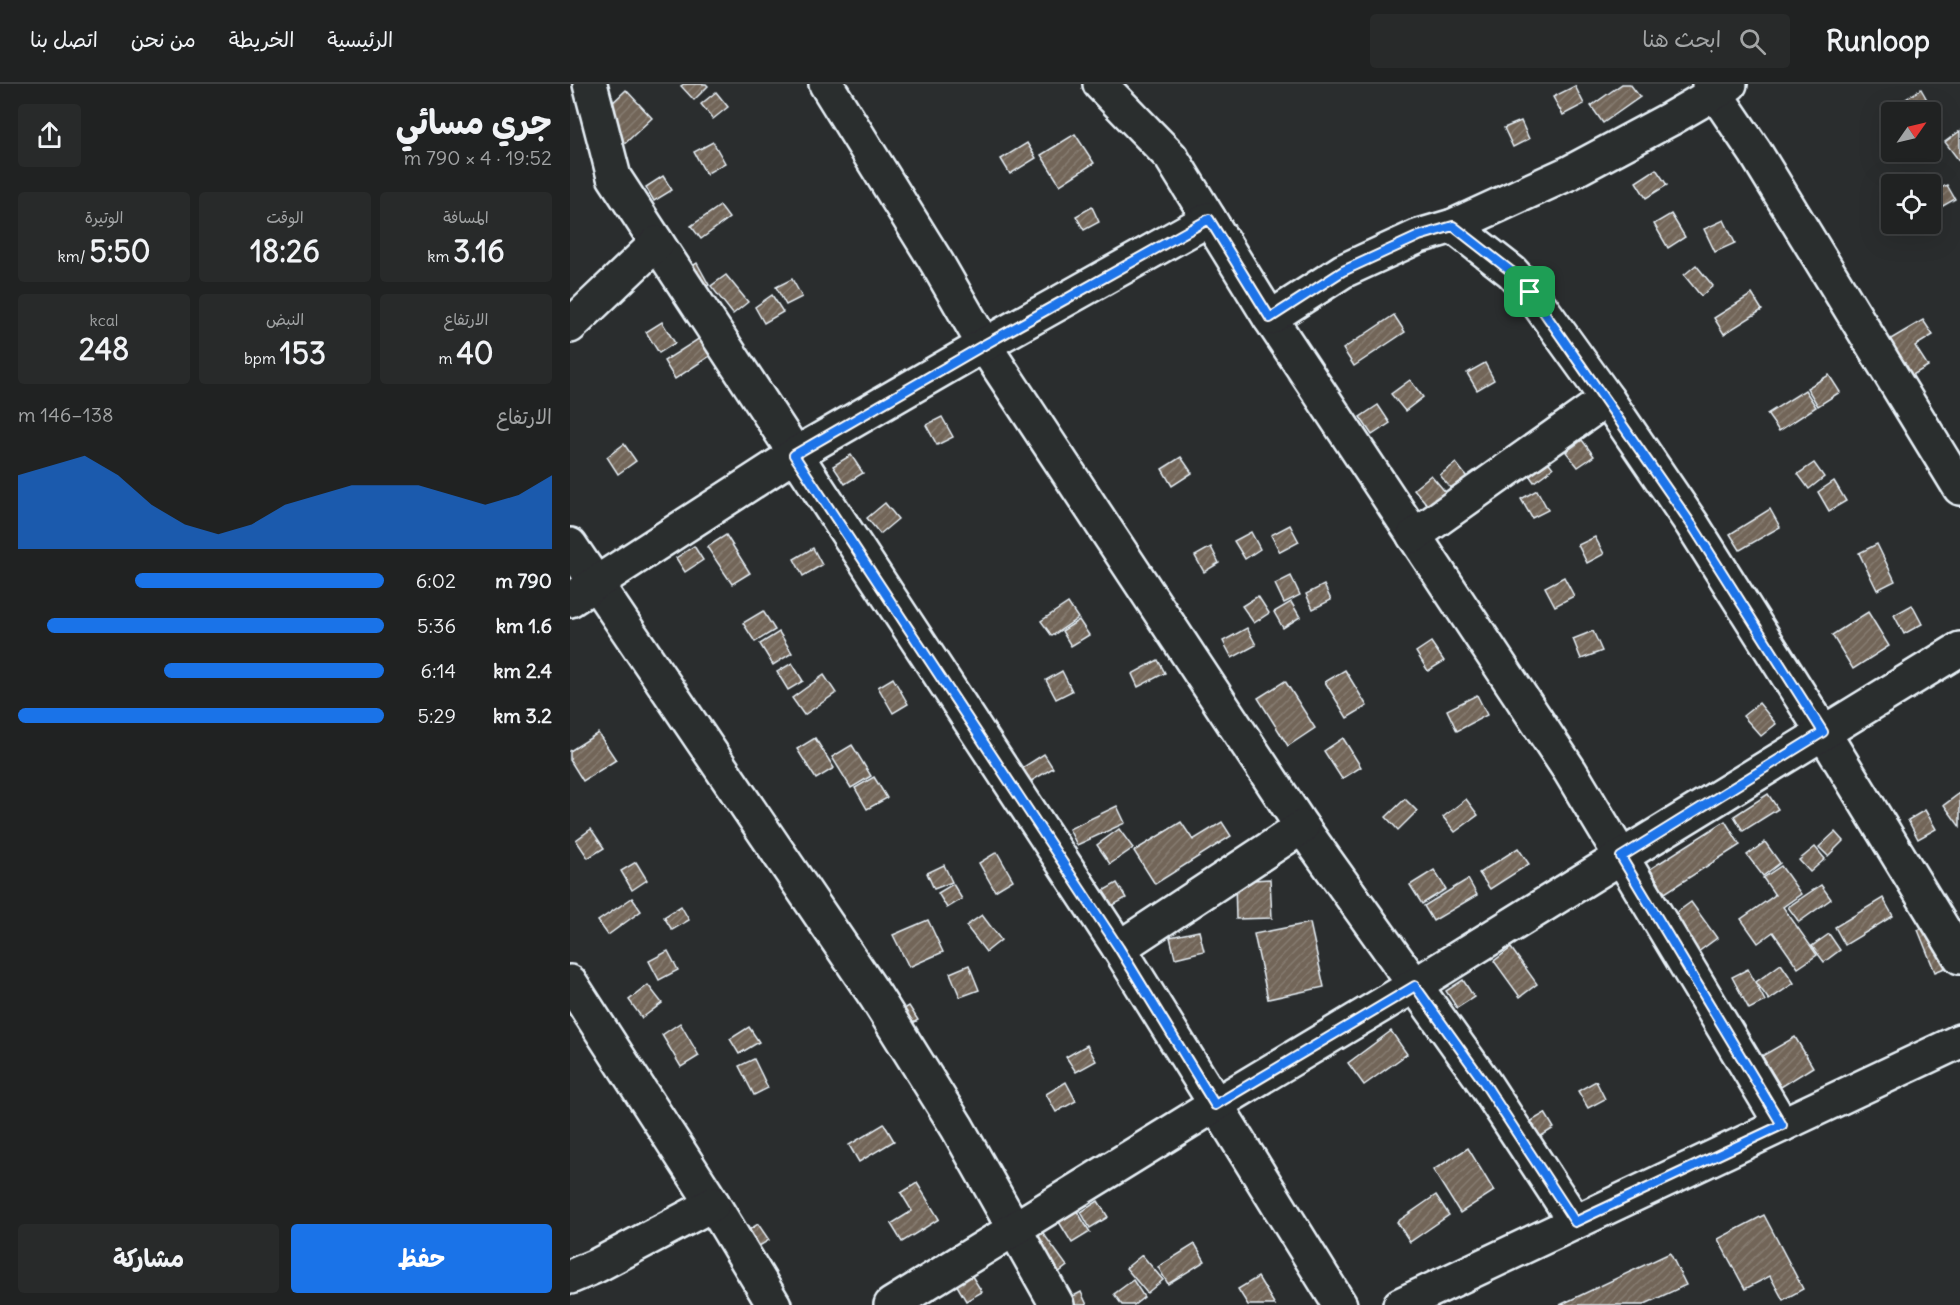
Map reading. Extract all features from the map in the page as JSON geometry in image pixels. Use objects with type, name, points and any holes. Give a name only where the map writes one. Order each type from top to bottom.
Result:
[{"type":"street","points":[[590,84],[614,177],[1119,948],[1340,1305]]},
{"type":"street","points":[[826,84],[937,263],[984,345],[1302,826],[1481,1078],[1575,1222]]},
{"type":"street","points":[[1100,84],[1171,158],[1270,318],[1570,771],[1782,1125]]},
{"type":"street","points":[[1270,318],[1343,271],[1419,236],[1453,226],[1569,173],[1718,87],[1755,152],[1960,488]]},
{"type":"street","points":[[582,591],[794,455],[1209,219]]},
{"type":"street","points":[[1453,226],[1512,272],[1530,292],[1607,399],[1692,525],[1823,732],[1960,957]]},
{"type":"street","points":[[570,326],[657,243]]},
{"type":"street","points":[[1414,536],[1607,399]]},
{"type":"street","points":[[570,545],[582,591],[876,997],[957,1126],[1057,1305]]},
{"type":"street","points":[[891,1305],[1215,1105],[1415,986],[1960,649]]},
{"type":"street","points":[[1119,948],[1302,826]]},
{"type":"street","points":[[570,982],[713,1204],[774,1305]]},
{"type":"street","points":[[1400,1305],[1960,1041]]},
{"type":"street","points":[[570,1277],[596,1266],[713,1204]]},
{"type":"building","points":[[706,84],[708,86],[694,100],[681,86]]},
{"type":"building","points":[[1622,84],[1630,84],[1640,97],[1603,123],[1591,106]]},
{"type":"building","points":[[1575,86],[1584,104],[1563,115],[1553,97]]},
{"type":"building","points":[[1921,89],[1928,102],[1904,102]]},
{"type":"building","points":[[626,90],[652,118],[618,150],[592,122]]},
{"type":"building","points":[[716,92],[728,107],[713,119],[701,104]]},
{"type":"building","points":[[1521,121],[1529,139],[1513,147],[1504,128]]},
{"type":"building","points":[[1960,131],[1960,162],[1945,142]]},
{"type":"building","points":[[1075,134],[1094,163],[1060,185],[1041,155]]},
{"type":"building","points":[[713,142],[725,163],[706,174],[694,152]]},
{"type":"building","points":[[1027,143],[1036,158],[1010,174],[1001,159]]},
{"type":"building","points":[[1656,169],[1667,185],[1646,198],[1636,182]]},
{"type":"building","points":[[663,176],[672,190],[654,201],[646,187]]},
{"type":"building","points":[[1947,185],[1955,199],[1941,207],[1941,188]]},
{"type":"building","points":[[720,206],[729,218],[701,239],[691,226]]},
{"type":"building","points":[[1092,207],[1099,222],[1084,230],[1076,216]]},
{"type":"building","points":[[1671,214],[1685,237],[1668,248],[1654,224]]},
{"type":"building","points":[[1724,220],[1735,243],[1715,252],[1704,229]]},
{"type":"building","points":[[697,263],[709,285],[694,293],[681,273]]},
{"type":"building","points":[[1696,265],[1713,286],[1701,296],[1684,275]]},
{"type":"building","points":[[726,275],[748,302],[733,314],[711,286]]},
{"type":"building","points":[[792,279],[802,297],[786,305],[776,287]]},
{"type":"building","points":[[1752,294],[1762,310],[1724,334],[1714,318]]},
{"type":"building","points":[[772,295],[783,312],[764,323],[755,307]]},
{"type":"building","points":[[1394,315],[1405,332],[1354,366],[1343,349]]},
{"type":"building","points":[[1923,320],[1933,335],[1915,346],[1928,366],[1911,376],[1889,340]]},
{"type":"building","points":[[662,322],[675,343],[659,353],[646,332]]},
{"type":"building","points":[[714,329],[725,346],[675,379],[664,361]]},
{"type":"building","points":[[1485,363],[1494,380],[1477,390],[1467,373]]},
{"type":"building","points":[[1829,375],[1840,392],[1818,406],[1807,388]]},
{"type":"building","points":[[1410,380],[1423,397],[1405,411],[1391,394]]},
{"type":"building","points":[[1805,390],[1816,407],[1779,431],[1767,414]]},
{"type":"building","points":[[1378,405],[1390,423],[1372,435],[1360,417]]},
{"type":"building","points":[[942,417],[953,437],[937,445],[926,425]]},
{"type":"building","points":[[1582,440],[1594,456],[1578,467],[1566,452]]},
{"type":"building","points":[[624,444],[636,461],[618,474],[607,457]]},
{"type":"building","points":[[1541,452],[1553,468],[1534,482],[1522,465]]},
{"type":"building","points":[[851,455],[863,473],[845,484],[833,466]]},
{"type":"building","points":[[1181,457],[1192,473],[1172,486],[1162,469]]},
{"type":"building","points":[[1456,463],[1470,481],[1455,494],[1440,475]]},
{"type":"building","points":[[1814,463],[1824,477],[1809,489],[1798,474]]},
{"type":"building","points":[[1431,475],[1447,494],[1430,508],[1414,489]]},
{"type":"building","points":[[1834,481],[1846,501],[1829,511],[1818,492]]},
{"type":"building","points":[[1537,490],[1548,510],[1532,518],[1521,499]]},
{"type":"building","points":[[885,503],[898,519],[880,534],[867,518]]},
{"type":"building","points":[[1770,509],[1780,527],[1740,550],[1730,534]]},
{"type":"building","points":[[1290,525],[1299,542],[1280,552],[1271,535]]},
{"type":"building","points":[[1251,532],[1260,549],[1245,559],[1234,541]]},
{"type":"building","points":[[726,535],[750,573],[732,584],[707,547]]},
{"type":"building","points":[[1595,537],[1604,554],[1587,563],[1578,545]]},
{"type":"building","points":[[1877,544],[1895,581],[1877,590],[1859,553]]},
{"type":"building","points":[[694,546],[703,560],[685,572],[676,558]]},
{"type":"building","points":[[1211,547],[1219,563],[1204,572],[1195,556]]},
{"type":"building","points":[[813,548],[822,565],[803,576],[794,559]]},
{"type":"building","points":[[1291,576],[1300,595],[1284,603],[1275,584]]},
{"type":"building","points":[[1564,577],[1574,596],[1555,606],[1545,587]]},
{"type":"building","points":[[1324,585],[1331,600],[1313,609],[1306,594]]},
{"type":"building","points":[[1258,596],[1269,613],[1254,623],[1242,606]]},
{"type":"building","points":[[1291,602],[1300,617],[1283,628],[1274,612]]},
{"type":"building","points":[[1068,603],[1078,618],[1052,636],[1041,621]]},
{"type":"building","points":[[1912,605],[1922,624],[1904,634],[1894,615]]},
{"type":"building","points":[[763,611],[775,630],[755,642],[743,623]]},
{"type":"building","points":[[1868,612],[1889,646],[1853,669],[1832,635]]},
{"type":"building","points":[[1079,620],[1089,635],[1071,646],[1062,631]]},
{"type":"building","points":[[1247,628],[1256,645],[1232,658],[1223,641]]},
{"type":"building","points":[[1593,631],[1602,651],[1581,659],[1573,639]]},
{"type":"building","points":[[779,632],[792,653],[773,665],[760,644]]},
{"type":"building","points":[[1431,642],[1444,661],[1428,671],[1416,652]]},
{"type":"building","points":[[1158,660],[1165,673],[1138,687],[1132,674]]},
{"type":"building","points":[[792,663],[803,681],[788,690],[777,672]]},
{"type":"building","points":[[1345,670],[1367,706],[1347,718],[1325,682]]},
{"type":"building","points":[[1062,671],[1072,691],[1056,699],[1046,680]]},
{"type":"building","points":[[824,675],[836,693],[804,715],[792,698]]},
{"type":"building","points":[[893,678],[908,704],[893,713],[878,687]]},
{"type":"building","points":[[1285,681],[1315,728],[1288,746],[1258,698]]},
{"type":"building","points":[[1477,695],[1487,715],[1457,731],[1447,710]]},
{"type":"building","points":[[1759,703],[1776,724],[1761,736],[1743,716]]},
{"type":"building","points":[[598,733],[616,760],[583,781],[570,760],[570,751]]},
{"type":"building","points":[[815,738],[834,768],[816,779],[797,749]]},
{"type":"building","points":[[1343,738],[1361,767],[1342,779],[1324,751]]},
{"type":"building","points":[[852,745],[871,776],[851,788],[832,757]]},
{"type":"building","points":[[1044,754],[1053,768],[1028,783],[1019,770]]},
{"type":"building","points":[[874,777],[887,798],[867,809],[855,788]]},
{"type":"building","points":[[1960,793],[1960,827],[1944,805]]},
{"type":"building","points":[[1768,794],[1778,809],[1743,831],[1734,816]]},
{"type":"building","points":[[1405,799],[1417,811],[1398,830],[1386,817]]},
{"type":"building","points":[[1466,799],[1478,815],[1455,832],[1443,817]]},
{"type":"building","points":[[1117,806],[1125,823],[1077,845],[1069,829]]},
{"type":"building","points":[[1925,810],[1936,829],[1918,839],[1908,820]]},
{"type":"building","points":[[1725,821],[1740,845],[1665,893],[1650,869]]},
{"type":"building","points":[[1181,822],[1193,840],[1222,822],[1231,836],[1155,884],[1134,851]]},
{"type":"building","points":[[591,829],[604,848],[588,858],[576,840]]},
{"type":"building","points":[[1119,829],[1133,848],[1110,864],[1097,845]]},
{"type":"building","points":[[1835,832],[1843,841],[1828,856],[1819,847]]},
{"type":"building","points":[[1765,842],[1780,863],[1763,876],[1747,855]]},
{"type":"building","points":[[1815,847],[1825,859],[1810,872],[1799,860]]},
{"type":"building","points":[[1518,848],[1529,864],[1490,889],[1479,873]]},
{"type":"building","points":[[997,852],[1013,880],[995,891],[979,863]]},
{"type":"building","points":[[636,862],[647,880],[632,890],[621,871]]},
{"type":"building","points":[[944,865],[952,882],[934,889],[927,873]]},
{"type":"building","points":[[1781,866],[1801,894],[1783,907],[1817,955],[1798,968],[1773,932],[1758,943],[1741,919],[1775,895],[1763,878]]},
{"type":"building","points":[[1434,870],[1446,889],[1422,904],[1410,885]]},
{"type":"building","points":[[1270,879],[1272,918],[1236,919],[1235,881]]},
{"type":"building","points":[[1468,879],[1477,895],[1433,921],[1424,906]]},
{"type":"building","points":[[1117,883],[1126,898],[1108,908],[1099,893]]},
{"type":"building","points":[[953,884],[962,899],[947,908],[938,893]]},
{"type":"building","points":[[1821,885],[1831,899],[1799,922],[1788,907]]},
{"type":"building","points":[[632,898],[641,911],[608,935],[598,921]]},
{"type":"building","points":[[1883,898],[1893,916],[1845,945],[1835,927]]},
{"type":"building","points":[[1691,902],[1717,938],[1698,952],[1672,916]]},
{"type":"building","points":[[681,906],[689,920],[672,930],[664,917]]},
{"type":"building","points":[[982,915],[1001,940],[986,952],[966,926]]},
{"type":"building","points":[[928,920],[943,952],[909,967],[893,935]]},
{"type":"building","points":[[1310,923],[1324,987],[1268,999],[1254,934]]},
{"type":"building","points":[[1930,925],[1947,967],[1935,972],[1918,930]]},
{"type":"building","points":[[1199,931],[1204,951],[1175,958],[1170,937]]},
{"type":"building","points":[[1829,934],[1840,950],[1824,962],[1812,946]]},
{"type":"building","points":[[1511,948],[1537,984],[1520,997],[1494,961]]},
{"type":"building","points":[[668,951],[678,970],[659,980],[649,961]]},
{"type":"building","points":[[1781,964],[1794,983],[1769,1000],[1756,982]]},
{"type":"building","points":[[969,965],[979,990],[960,997],[950,973]]},
{"type":"building","points":[[1748,969],[1765,1001],[1749,1009],[1732,977]]},
{"type":"building","points":[[1463,980],[1474,997],[1457,1008],[1446,991]]},
{"type":"building","points":[[648,985],[662,1003],[642,1018],[629,1000]]},
{"type":"building","points":[[909,1006],[918,1020],[900,1031],[891,1017]]},
{"type":"building","points":[[680,1023],[699,1056],[681,1067],[662,1035]]},
{"type":"building","points":[[749,1027],[759,1042],[739,1054],[730,1039]]},
{"type":"building","points":[[1391,1031],[1407,1054],[1364,1085],[1348,1063]]},
{"type":"building","points":[[1795,1037],[1813,1067],[1781,1087],[1762,1056]]},
{"type":"building","points":[[1087,1045],[1096,1061],[1076,1072],[1066,1057]]},
{"type":"building","points":[[754,1059],[768,1088],[754,1095],[739,1066]]},
{"type":"building","points":[[1596,1081],[1605,1099],[1588,1108],[1578,1091]]},
{"type":"building","points":[[1066,1082],[1076,1101],[1056,1112],[1046,1094]]},
{"type":"building","points":[[1545,1113],[1554,1128],[1538,1138],[1528,1123]]},
{"type":"building","points":[[884,1124],[894,1141],[859,1162],[849,1145]]},
{"type":"building","points":[[1468,1148],[1494,1191],[1460,1213],[1433,1170]]},
{"type":"building","points":[[917,1183],[939,1219],[902,1242],[891,1224],[912,1211],[901,1193]]},
{"type":"building","points":[[1436,1195],[1449,1215],[1410,1242],[1397,1222]]},
{"type":"building","points":[[1098,1201],[1108,1217],[1090,1228],[1081,1212]]},
{"type":"building","points":[[1077,1211],[1090,1232],[1072,1243],[1059,1222]]},
{"type":"building","points":[[1764,1215],[1803,1289],[1783,1300],[1770,1276],[1745,1289],[1718,1239]]},
{"type":"building","points":[[758,1224],[769,1240],[751,1251],[741,1235]]},
{"type":"building","points":[[1043,1233],[1067,1266],[1045,1283],[1021,1249]]},
{"type":"building","points":[[1195,1244],[1205,1261],[1168,1284],[1158,1267]]},
{"type":"building","points":[[1670,1253],[1686,1285],[1643,1305],[1560,1305]]},
{"type":"building","points":[[1142,1255],[1163,1280],[1147,1293],[1126,1268]]},
{"type":"building","points":[[970,1273],[982,1292],[966,1301],[955,1282]]},
{"type":"building","points":[[1258,1277],[1275,1305],[1248,1305],[1238,1289]]},
{"type":"building","points":[[1133,1280],[1144,1297],[1134,1305],[1122,1305],[1114,1294]]},
{"type":"building","points":[[1081,1292],[1087,1305],[1056,1305]]},
{"type":"route","points":[[1209,219],[1270,318],[1343,271],[1419,236],[1453,226],[1512,272],[1530,292],[1607,399],[1692,525],[1823,732],[1621,857],[1782,1125],[1575,1222],[1481,1078],[1415,986],[1215,1105],[1147,991],[794,455],[1209,219]]}]
